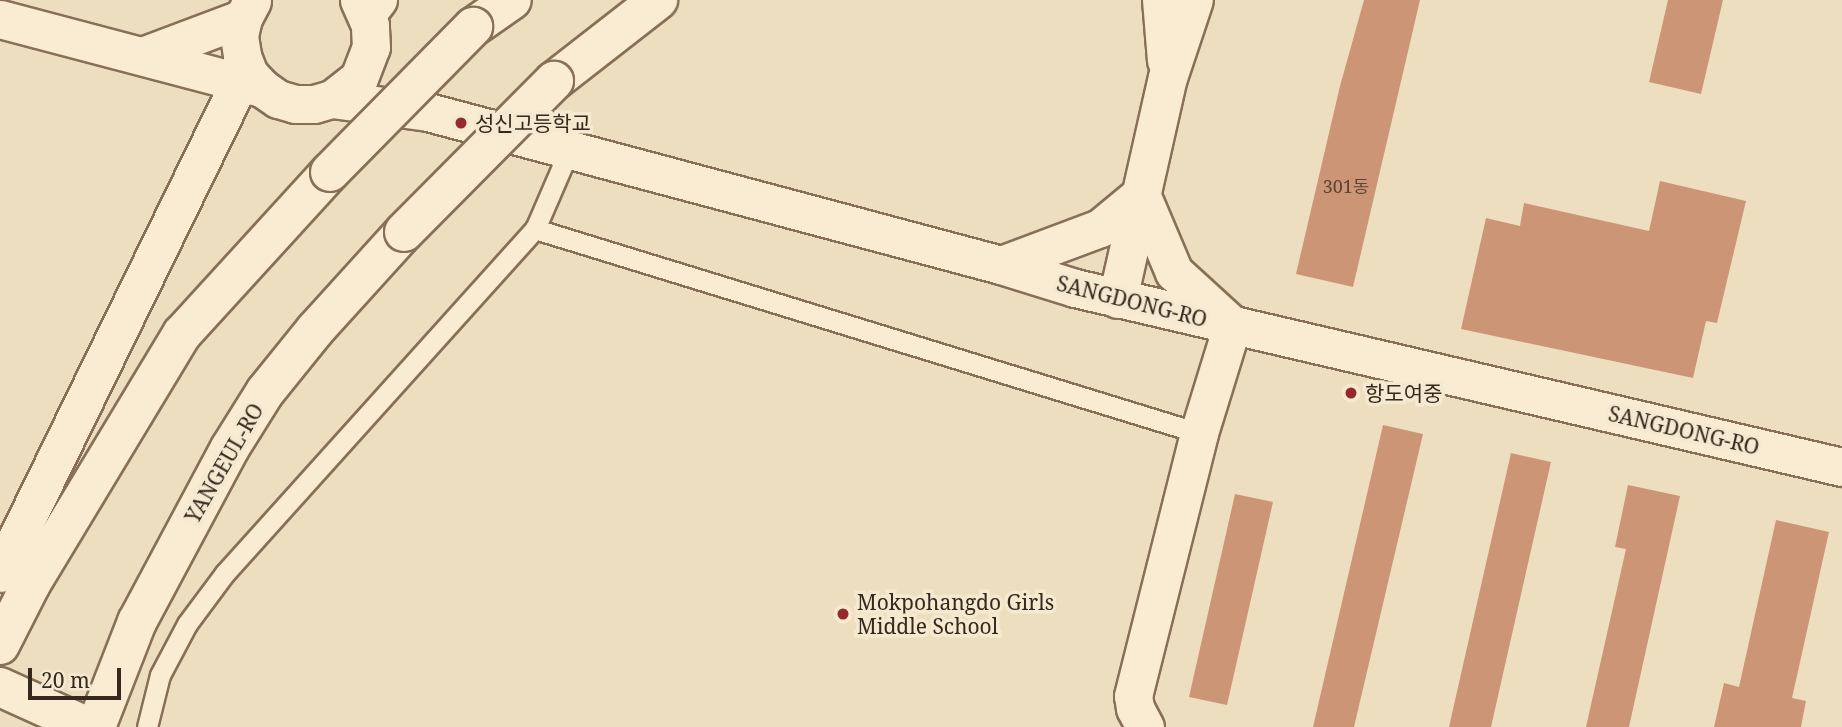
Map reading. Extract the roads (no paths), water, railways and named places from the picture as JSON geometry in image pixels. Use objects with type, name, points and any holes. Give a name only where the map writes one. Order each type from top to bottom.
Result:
[{"type":"street","points":[[0,645],[31,584],[182,334],[330,172],[473,27],[512,0]]},
{"type":"street","name":"YANGEUL-RO","points":[[96,727],[137,622],[237,437],[265,392],[315,330],[404,232],[554,81],[658,0]]},
{"type":"street","points":[[1162,0],[1168,78]]},
{"type":"street","points":[[1118,299],[1168,78],[1194,0]]},
{"type":"street","points":[[142,56],[247,9]]},
{"type":"street","points":[[0,573],[251,86],[239,36],[247,9]]},
{"type":"street","points":[[0,19],[251,86],[295,104],[314,104],[332,99],[359,78],[369,15]]},
{"type":"street","points":[[369,15],[428,112]]},
{"type":"street","name":"SANGDONG-RO","points":[[332,99],[428,112],[570,148],[1118,299],[1842,467]]},
{"type":"street","points":[[1001,265],[1100,228],[1141,194]]},
{"type":"street","points":[[1141,194],[1174,272],[1232,326],[1199,433],[1133,695],[1135,708],[1145,727]]},
{"type":"street","points":[[0,687],[88,727]]},
{"type":"lane","points":[[147,727],[160,675],[187,624],[225,573],[535,229],[570,148]]},
{"type":"lane","points":[[535,229],[1199,433]]},
{"type":"place","name":"성신고등학교","points":[[461,123]]},
{"type":"place","name":"항도여중","points":[[1351,393]]},
{"type":"place","name":"Mokpohangdo Girls Middle School","points":[[843,614]]}]
